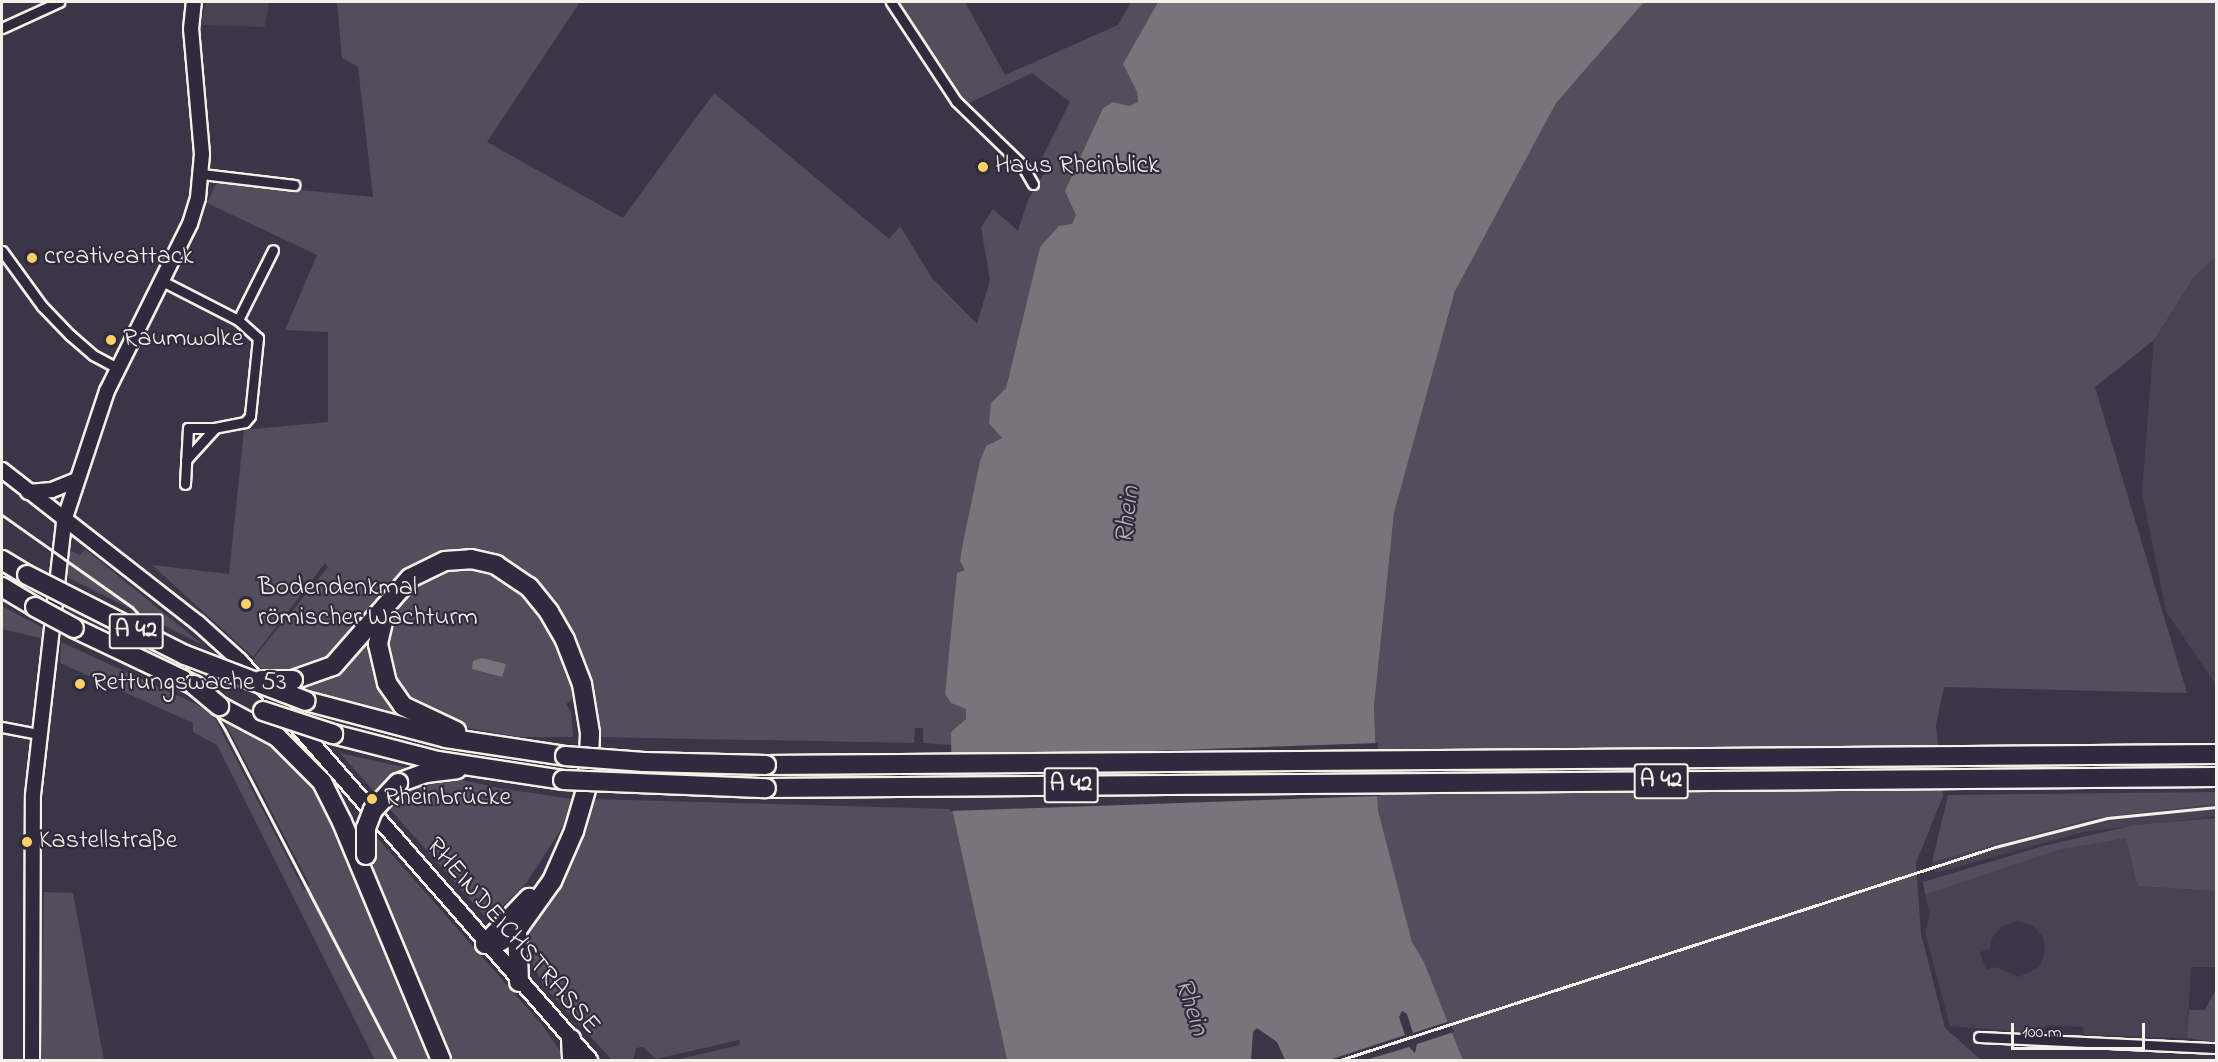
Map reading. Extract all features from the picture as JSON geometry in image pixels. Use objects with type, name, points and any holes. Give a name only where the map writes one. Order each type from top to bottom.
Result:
[{"type":"highway","points":[[248,680],[293,680],[320,674],[333,666],[392,596],[410,578],[433,564],[471,559],[508,571],[529,587],[549,612],[577,669],[590,733],[588,783],[568,846],[552,881],[517,930],[501,941],[484,944]]},
{"type":"highway","name":"A 42","points":[[2,560],[164,645],[306,701],[446,738],[512,750],[565,756],[689,764],[903,765],[2217,754]]},
{"type":"highway","name":"A 42","points":[[2,587],[74,628],[194,685],[217,700],[263,711],[333,734],[480,768],[563,780],[777,788],[2217,777]]},
{"type":"highway","points":[[392,596],[381,621],[378,644],[382,672],[393,693],[416,715],[512,750]]},
{"type":"highway","points":[[217,700],[277,736],[322,782],[372,892],[441,1060]]},
{"type":"highway","points":[[372,892],[366,855],[366,828],[373,810],[398,783],[426,773],[480,768]]},
{"type":"highway","points":[[484,944],[537,889],[568,846]]},
{"type":"highway","points":[[517,930],[519,982]]},
{"type":"highway","points":[[570,1039],[572,1060]]},
{"type":"main road","points":[[32,1060],[33,795],[64,521],[74,481],[117,368],[190,224],[202,174],[191,29],[194,2]]},
{"type":"main road","name":"RHEINDEICHSTRASSE","points":[[2,470],[64,521],[198,622],[240,661],[484,944],[590,1060]]},
{"type":"main road","points":[[28,492],[60,489],[74,481]]},
{"type":"street","points":[[2,28],[59,2]]},
{"type":"street","points":[[891,2],[956,101],[1022,165],[1033,184]]},
{"type":"street","points":[[202,174],[294,185]]},
{"type":"street","points":[[238,320],[273,250]]},
{"type":"street","points":[[2,251],[42,306],[69,335],[93,355],[117,368]]},
{"type":"street","points":[[162,281],[238,320],[258,338],[250,416],[245,422],[215,428],[192,426],[188,428],[185,484]]},
{"type":"street","points":[[186,460],[215,428]]},
{"type":"street","points":[[187,438],[198,447]]},
{"type":"street","points":[[2,727],[38,735]]},
{"type":"street","points":[[1979,1037],[2217,1047]]},
{"type":"shaded area","points":[[206,2],[269,2],[265,27],[201,25]]},
{"type":"shaded area","points":[[337,2],[580,2],[487,142],[623,218],[714,93],[889,239],[900,226],[932,278],[977,324],[990,280],[981,227],[993,209],[1018,231],[1028,200],[1047,169],[1039,164],[1070,102],[1032,73],[967,104],[960,100],[925,51],[897,2],[965,2],[1005,75],[1118,25],[1131,2],[1158,2],[1123,64],[1137,92],[1138,102],[1129,106],[1113,102],[1073,202],[1076,215],[1072,224],[1040,247],[1006,388],[991,404],[1002,438],[986,446],[965,570],[951,703],[966,708],[966,719],[951,732],[951,745],[923,743],[923,728],[915,728],[914,743],[597,737],[578,696],[566,704],[571,712],[573,737],[519,737],[408,717],[296,686],[283,675],[249,664],[328,567],[325,563],[253,657],[152,565],[229,574],[244,430],[328,422],[328,332],[285,330],[317,255],[207,203],[217,182],[373,197],[358,67],[342,58]]},
{"type":"shaded area","points":[[1639,2],[2216,2],[2216,257],[2194,277],[2154,340],[2095,387],[2187,693],[1944,687],[1936,725],[1943,796],[1916,863],[1921,934],[1945,1028],[1981,1060],[1463,1060],[1424,962],[1412,942],[1378,810],[1374,707],[1394,513],[1456,288],[1558,95]]},
{"type":"shaded area","points":[[2216,257],[2216,685],[2166,611],[2142,492],[2154,340],[2194,277]]},
{"type":"shaded area","points":[[85,549],[203,645],[65,576],[69,550],[80,555]]},
{"type":"shaded area","points":[[2,606],[45,629],[44,639],[2,629]]},
{"type":"shaded area","points":[[61,642],[211,711],[304,890],[310,885],[221,715],[271,742],[306,777],[322,800],[433,1060],[375,1060],[217,745],[193,732],[193,723],[60,663]]},
{"type":"shaded area","points":[[340,753],[498,788],[572,799],[565,823],[527,882],[495,914],[484,915]]},
{"type":"shaded area","points":[[2216,792],[2216,804],[2095,818],[1932,862],[1948,795]]},
{"type":"shaded area","points":[[590,799],[952,809],[1007,1060],[675,1060],[740,1045],[739,1040],[656,1059],[643,1047],[636,1048],[633,1060],[612,1060],[543,985],[520,938]]},
{"type":"shaded area","points":[[2216,804],[2216,816],[2084,832],[1935,873],[1932,862],[2095,818]]},
{"type":"shaded area","points":[[2216,818],[2216,891],[2137,886],[2126,838],[2058,850],[1925,895],[1923,882],[2043,846],[2135,825]]},
{"type":"shaded area","points":[[373,833],[543,1026],[566,1060],[450,1060],[374,874]]},
{"type":"shaded area","points":[[2126,838],[2137,886],[2216,891],[2216,967],[2191,967],[2187,1038],[2084,1035],[2083,1027],[2048,1025],[2036,1033],[1950,1026],[1925,932],[1930,915],[1925,895],[2058,850]],"holes":[[[2017,921],[2032,925],[2043,937],[2045,952],[2039,967],[2019,977],[1996,967],[1986,970],[1980,952],[1990,949],[1992,938],[2002,926]]]},
{"type":"shaded area","points":[[44,892],[73,893],[104,1060],[40,1060]]},
{"type":"shaded area","points":[[2216,989],[2216,1042],[2187,1038],[2189,1010],[2205,1010]]},
{"type":"water","name":"Rhein","points":[[1158,2],[1644,2],[1556,103],[1455,291],[1394,513],[1374,707],[1378,810],[1412,942],[1424,962],[1463,1060],[1285,1060],[1277,1042],[1257,1028],[1253,1032],[1251,1060],[1007,1060],[952,809],[951,732],[966,719],[966,709],[951,703],[945,694],[957,573],[965,570],[960,561],[980,461],[986,446],[1002,438],[989,423],[991,403],[1006,388],[1040,247],[1059,226],[1072,224],[1076,215],[1065,191],[1103,108],[1113,102],[1129,106],[1138,102],[1137,92],[1123,64]]},
{"type":"water","points":[[482,658],[506,664],[502,677],[472,669],[473,661]]},
{"type":"pier","points":[[1378,743],[1380,796],[950,811],[948,758]]},
{"type":"pier","points":[[1402,1011],[1407,1014],[1413,1033],[1450,1021],[1454,1032],[1417,1044],[1415,1053],[1409,1047],[1366,1060],[1329,1060],[1405,1035],[1399,1017]]},
{"type":"railway","points":[[2,515],[132,607],[186,666],[225,730],[396,1060]]},
{"type":"railway","points":[[1340,1060],[1995,847],[2107,818],[2216,807]]},
{"type":"place","name":"Haus Rheinblick","points":[[983,167]]},
{"type":"place","name":"creativeattack","points":[[32,258]]},
{"type":"place","name":"Raumwolke","points":[[111,340]]},
{"type":"place","name":"Bodendenkmal römischer Wachturm","points":[[246,604]]},
{"type":"place","name":"Rettungswache 53","points":[[80,684]]},
{"type":"place","name":"Rheinbrücke","points":[[372,799]]},
{"type":"place","name":"Kastellstraße","points":[[27,842]]}]
